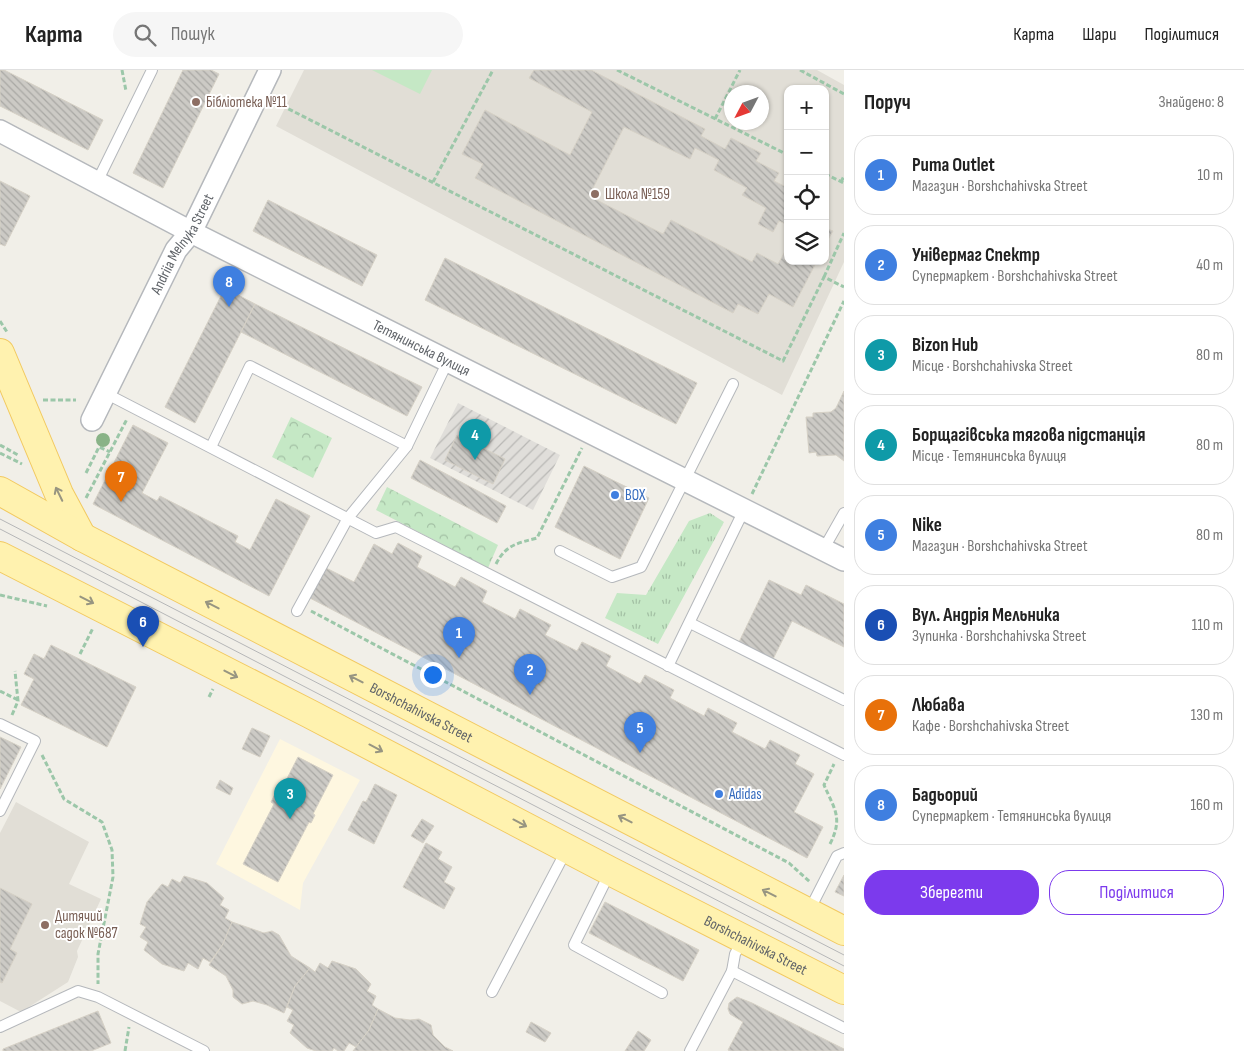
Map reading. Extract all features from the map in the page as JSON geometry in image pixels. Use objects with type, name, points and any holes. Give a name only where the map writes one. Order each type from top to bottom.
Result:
[{"type":"main road","points":[[0,352],[59,494],[82,537]]},
{"type":"main road","name":"Borshchahivska Street","points":[[0,491],[82,537],[811,897],[844,931]]},
{"type":"main road","name":"Borshchahivska Street","points":[[0,556],[844,990]]},
{"type":"main road","points":[[0,575],[43,578]]},
{"type":"street","name":"Andriia Melnyka Street","points":[[92,420],[176,250],[191,232],[265,72]]},
{"type":"street","name":"Тетянинська вулиця","points":[[0,131],[191,232],[844,560]]},
{"type":"lane","points":[[97,182],[152,70]]},
{"type":"lane","points":[[297,611],[348,518],[407,446],[448,361]]},
{"type":"lane","points":[[211,447],[250,366],[407,446]]},
{"type":"lane","points":[[560,551],[612,577],[641,566],[734,384]]},
{"type":"lane","points":[[105,393],[376,533],[396,527],[842,754]]},
{"type":"lane","points":[[668,666],[744,510]]},
{"type":"lane","points":[[823,550],[844,513]]},
{"type":"lane","points":[[690,623],[844,700]]},
{"type":"lane","points":[[0,812],[35,742],[3,725]]},
{"type":"lane","points":[[492,992],[567,848]]},
{"type":"lane","points":[[811,897],[837,856],[844,854]]},
{"type":"lane","points":[[610,871],[574,945],[662,993]]},
{"type":"lane","points":[[690,1051],[732,971],[735,954],[743,939]]},
{"type":"lane","points":[[732,971],[844,1028]]},
{"type":"lane","points":[[0,1027],[78,992],[98,997],[204,1051]]},
{"type":"path","points":[[433,182],[493,70]]},
{"type":"path","points":[[617,70],[784,153]]},
{"type":"path","points":[[715,119],[740,70]]},
{"type":"path","points":[[800,70],[823,85]]},
{"type":"path","points":[[829,88],[844,94]]},
{"type":"path","points":[[275,102],[782,361],[844,233]]},
{"type":"path","points":[[827,175],[842,182],[844,176]]},
{"type":"path","points":[[824,277],[844,287]]},
{"type":"path","points":[[744,510],[844,301]]},
{"type":"path","points":[[35,400],[76,400]]},
{"type":"path","points":[[86,499],[133,408]]},
{"type":"path","points":[[490,576],[500,556],[507,550],[521,541],[538,538],[590,432]]},
{"type":"path","points":[[86,473],[99,446],[110,452]]},
{"type":"path","points":[[0,453],[29,467]]},
{"type":"path","points":[[0,595],[43,605]]},
{"type":"path","points":[[297,611],[308,610],[790,863],[810,882],[811,897]]},
{"type":"path","points":[[80,654],[95,622]]},
{"type":"path","points":[[3,725],[18,701],[15,671]]},
{"type":"path","points":[[0,691],[18,701]]},
{"type":"path","points":[[35,742],[64,798],[102,822],[112,850],[113,877],[98,954],[98,997]]},
{"type":"path","points":[[826,850],[837,830],[838,823],[824,786],[842,754]]},
{"type":"path","points":[[811,897],[810,882],[814,874]]},
{"type":"path","points":[[125,1051],[132,1014]]},
{"type":"shaded area","name":"Школа №159","points":[[304,70],[817,70],[844,85],[844,262],[782,395],[276,126]]},
{"type":"shaded area","points":[[458,403],[560,455],[533,510],[430,458]]},
{"type":"shaded area","points":[[280,739],[360,780],[303,883],[300,910],[216,864]]},
{"type":"shaded area","name":"Дитячий садок №687","points":[[16,802],[89,842],[69,884],[101,899],[77,951],[78,957],[68,982],[21,1012],[0,1001],[0,833]]},
{"type":"green space","points":[[372,70],[432,70],[420,94]]},
{"type":"green space","points":[[291,417],[332,438],[313,478],[272,457]]},
{"type":"green space","points":[[387,487],[498,545],[488,568],[376,510]]},
{"type":"green space","points":[[710,513],[724,522],[658,644],[605,618],[617,593],[646,595],[689,521]]},
{"type":"building","points":[[0,70],[4,70],[103,120],[88,150],[0,106]]},
{"type":"building","points":[[183,70],[211,70],[219,74],[163,188],[133,173]]},
{"type":"building","points":[[534,70],[591,70],[705,129],[701,136],[725,149],[731,138],[761,153],[756,161],[779,173],[774,181],[784,186],[784,223],[779,221],[773,232],[758,224],[766,208],[742,195],[747,188],[714,170],[719,160],[695,148],[690,159],[624,127],[589,196],[663,234],[671,220],[752,262],[757,253],[778,264],[784,253],[784,265],[815,265],[793,307],[769,294],[758,314],[738,304],[733,313],[475,178],[483,164],[462,154],[485,110],[570,155],[592,112],[529,78]]},
{"type":"building","points":[[0,181],[30,196],[5,246],[0,244]]},
{"type":"building","points":[[268,200],[377,255],[362,286],[253,231]]},
{"type":"building","points":[[829,230],[833,231],[829,238]]},
{"type":"building","points":[[445,258],[697,383],[676,424],[425,300]]},
{"type":"building","points":[[225,288],[255,304],[195,423],[165,407]]},
{"type":"building","points":[[255,304],[422,387],[407,416],[241,332]]},
{"type":"building","points":[[844,391],[844,461],[836,455],[817,456],[816,452],[809,453],[806,417],[813,417],[813,413],[831,412],[836,408]]},
{"type":"building","points":[[133,425],[168,443],[142,493],[157,501],[160,496],[238,536],[235,542],[250,550],[276,499],[310,516],[269,596],[93,504]]},
{"type":"building","points":[[457,435],[505,459],[493,484],[445,460]]},
{"type":"building","points":[[420,460],[506,506],[497,523],[411,478]]},
{"type":"building","points":[[584,466],[649,498],[620,559],[555,527]]},
{"type":"building","points":[[398,543],[422,556],[417,567],[455,587],[461,577],[487,591],[482,602],[515,619],[520,609],[551,625],[545,635],[577,651],[582,642],[611,656],[606,666],[640,684],[645,675],[674,690],[670,698],[704,716],[708,708],[737,723],[732,732],[765,749],[770,740],[800,755],[795,764],[814,774],[794,812],[823,827],[807,858],[308,597],[324,567],[354,582],[374,544],[392,554]]},
{"type":"building","points":[[769,580],[801,595],[806,585],[844,604],[844,647],[792,621],[772,661],[738,644]]},
{"type":"building","points":[[51,645],[136,687],[107,747],[21,705],[34,679],[24,674],[34,654],[44,659]]},
{"type":"building","points":[[252,728],[270,736],[260,757],[242,749]]},
{"type":"building","points":[[0,737],[21,747],[0,789]]},
{"type":"building","points":[[298,757],[333,775],[313,814],[315,815],[311,823],[309,822],[278,882],[243,864],[274,804],[271,802],[275,794],[278,796]]},
{"type":"building","points":[[220,780],[233,788],[230,795],[216,788]]},
{"type":"building","points":[[375,784],[397,795],[374,844],[348,830],[363,801],[366,802]]},
{"type":"building","points":[[422,819],[434,826],[423,843],[411,836]]},
{"type":"building","points":[[426,843],[442,852],[438,859],[452,867],[444,882],[455,888],[444,909],[403,887]]},
{"type":"building","points":[[844,875],[844,896],[835,892]]},
{"type":"building","points":[[184,876],[207,883],[224,898],[220,905],[229,910],[225,918],[232,922],[223,944],[210,962],[203,958],[198,969],[188,963],[184,971],[162,964],[144,950],[148,942],[140,937],[146,927],[140,924],[147,902],[162,884],[168,887],[172,879],[180,883]]},
{"type":"building","points":[[0,888],[32,904],[10,949],[17,953],[2,983],[0,982]]},
{"type":"building","points":[[605,902],[699,950],[683,981],[589,933]]},
{"type":"building","points":[[232,922],[264,933],[272,931],[279,935],[291,956],[310,968],[295,986],[284,1013],[253,1001],[242,1004],[233,997],[233,990],[226,976],[209,965],[223,944]]},
{"type":"building","points":[[332,961],[356,969],[371,984],[367,991],[376,996],[372,1005],[378,1009],[369,1030],[356,1047],[349,1043],[344,1051],[338,1051],[334,1048],[332,1051],[316,1051],[307,1048],[290,1033],[294,1025],[287,1021],[293,1010],[287,1007],[295,986],[310,968],[315,972],[320,963],[328,968]]},
{"type":"building","points":[[737,997],[844,1049],[844,1051],[728,1050],[743,1022],[730,1014],[728,1009],[729,1003]]},
{"type":"building","points":[[378,1009],[395,1018],[419,1019],[431,1025],[433,1035],[445,1047],[453,1051],[353,1051],[369,1030]]},
{"type":"building","points":[[98,1011],[111,1043],[91,1051],[3,1051],[3,1049]]},
{"type":"building","points":[[531,1022],[551,1033],[545,1042],[526,1032]]},
{"type":"building","points":[[638,1031],[651,1040],[644,1051],[625,1051]]},
{"type":"tram line","points":[[0,519],[844,955]]},
{"type":"tram line","points":[[0,529],[844,966]]},
{"type":"place","name":"Бібліотека №11","points":[[196,102]]},
{"type":"place","name":"Школа №159","points":[[595,194]]},
{"type":"place","name":"Бадьорий","points":[[229,307]]},
{"type":"place","name":"Борщагівська тягова підстанція","points":[[475,460]]},
{"type":"place","name":"BOX","points":[[615,495]]},
{"type":"place","name":"Любава","points":[[121,502]]},
{"type":"place","name":"Вул. Андрія Мельника","points":[[143,647]]},
{"type":"place","name":"Puma Outlet","points":[[459,658]]},
{"type":"place","name":"Універмаг Спектр","points":[[530,695]]},
{"type":"place","name":"Nike","points":[[640,753]]},
{"type":"place","name":"Adidas","points":[[719,794]]},
{"type":"place","name":"Bizon Hub","points":[[290,819]]},
{"type":"place","name":"Дитячий садок №687","points":[[45,925]]}]
